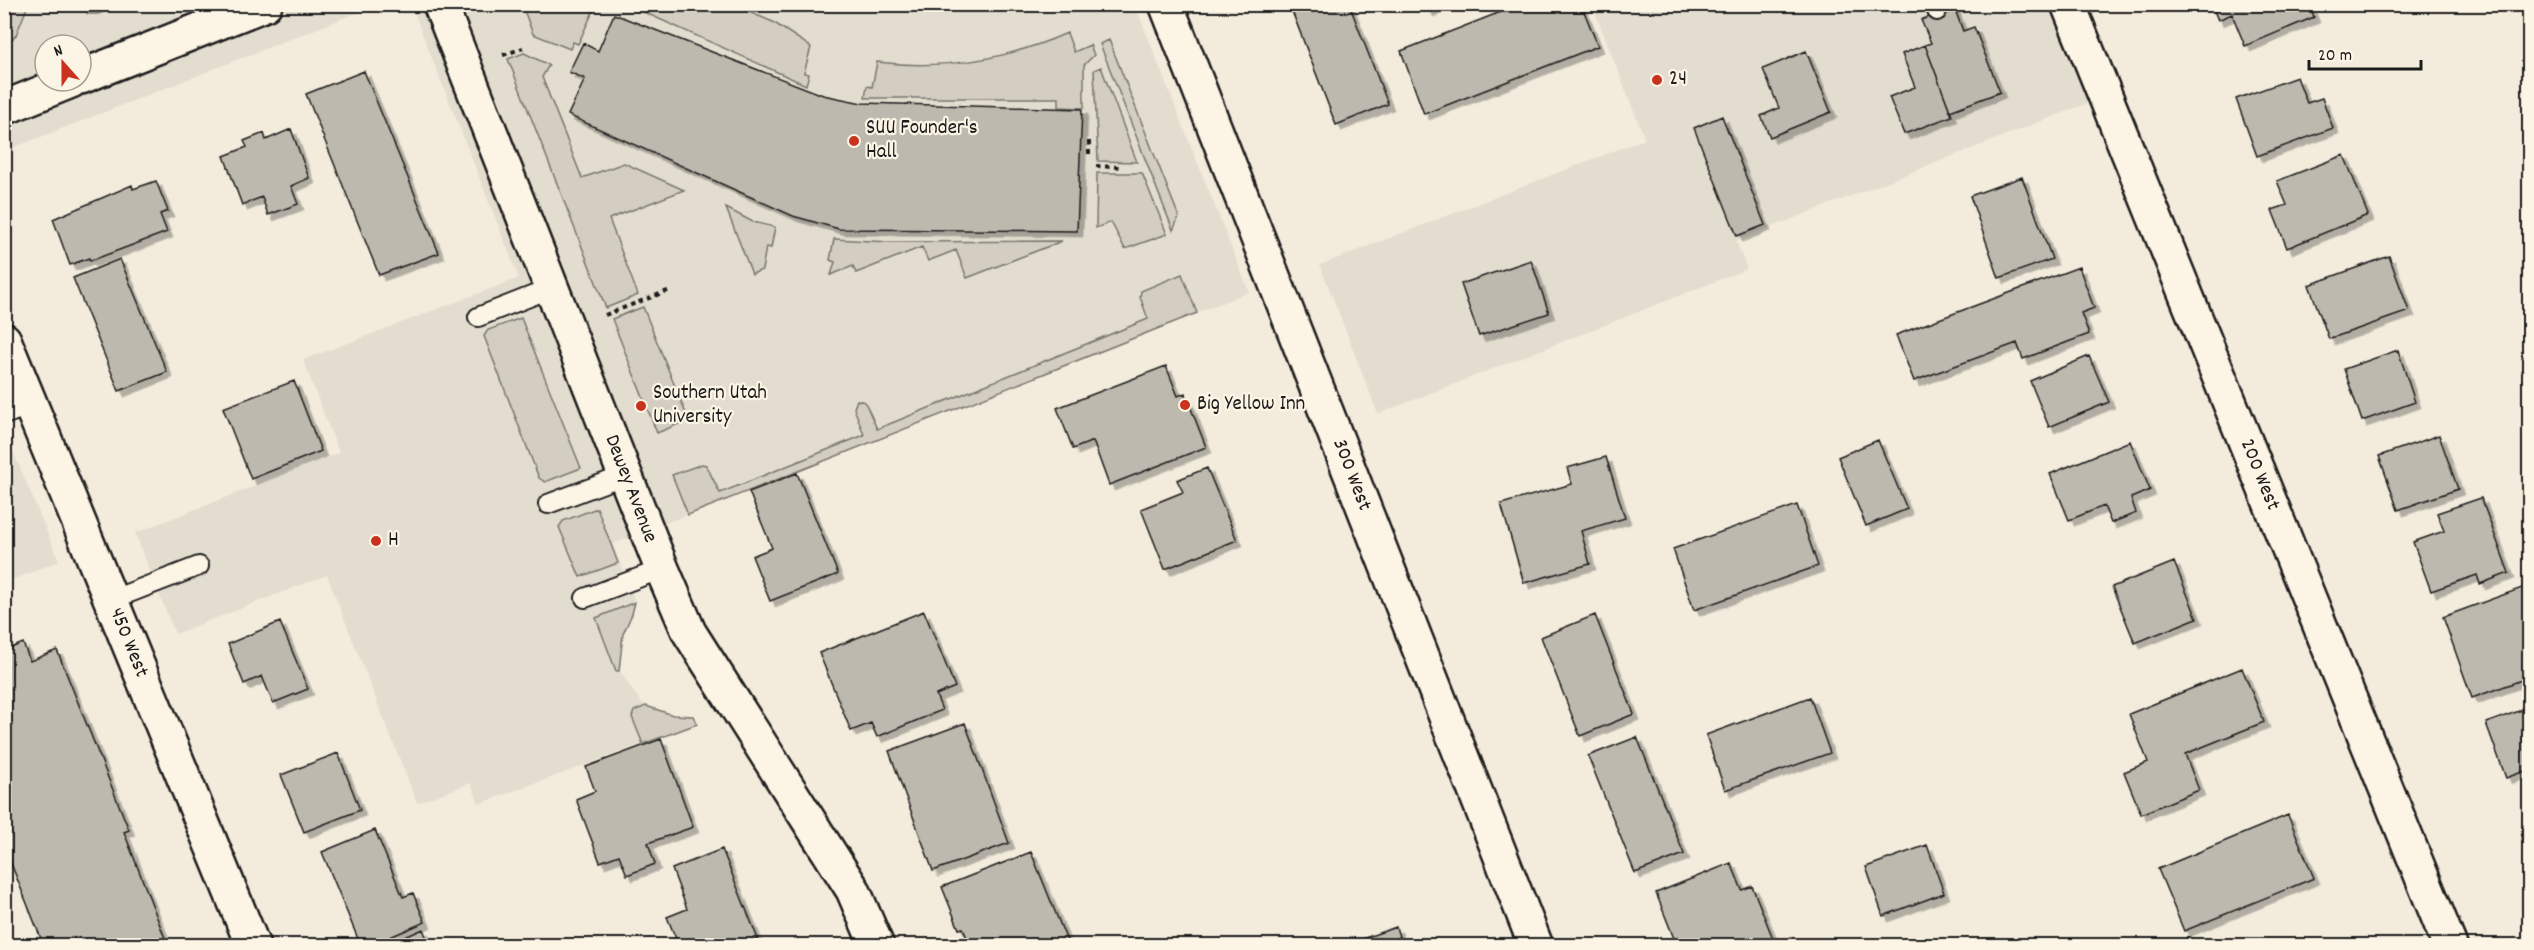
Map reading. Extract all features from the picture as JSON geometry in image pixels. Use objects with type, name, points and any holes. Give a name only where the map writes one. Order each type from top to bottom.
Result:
[{"type":"street","points":[[93,72],[265,4]]},
{"type":"street","name":"Dewey Avenue","points":[[440,4],[662,569],[689,632],[853,890],[877,945]]},
{"type":"street","name":"300 West","points":[[1166,4],[1536,945]]},
{"type":"street","name":"200 West","points":[[2068,4],[2450,945]]},
{"type":"street","points":[[4,108],[41,93]]},
{"type":"street","name":"450 West","points":[[4,340],[18,410],[111,600],[253,945]]},
{"type":"lane","points":[[477,317],[552,288]]},
{"type":"lane","points":[[548,504],[625,475]]},
{"type":"lane","points":[[111,600],[199,566]]},
{"type":"lane","points":[[585,598],[662,569]]},
{"type":"path","points":[[503,55],[523,48]]},
{"type":"path","points":[[1089,141],[1089,154]]},
{"type":"path","points":[[1096,166],[1119,167]]},
{"type":"path","points":[[605,315],[670,290]]},
{"type":"shaded area","points":[[5,4],[28,5],[16,35],[5,47]]},
{"type":"shaded area","points":[[522,4],[596,5],[578,44],[573,42],[570,49],[533,34]]},
{"type":"shaded area","points":[[5,5],[377,5],[5,151]]},
{"type":"shaded area","points":[[80,5],[122,5],[98,14],[88,14]]},
{"type":"shaded area","name":"Southern Utah University","points":[[411,5],[1135,5],[1249,292],[613,544],[635,602],[623,634],[620,671],[641,703],[673,715],[693,716],[697,724],[479,804],[471,783],[417,803],[327,575],[175,634],[135,533],[339,453],[303,360],[519,278]]},
{"type":"shaded area","points":[[628,5],[732,5],[773,22],[811,47],[804,73],[809,74],[806,85]]},
{"type":"shaded area","points":[[1592,5],[2053,5],[2091,102],[1736,241],[1747,269],[1378,414],[1320,265],[1645,139]]},
{"type":"shaded area","points":[[1067,33],[1074,52],[1090,45],[1094,55],[1084,65],[1084,108],[1059,107],[1059,98],[865,98],[867,86],[872,87],[877,62],[926,65],[974,61],[1021,50]]},
{"type":"shaded area","points":[[1109,40],[1179,217],[1173,230],[1100,44]]},
{"type":"shaded area","points":[[524,53],[549,65],[542,77],[582,178],[624,163],[684,190],[609,219],[638,295],[606,308],[508,59]]},
{"type":"shaded area","points":[[1101,67],[1137,162],[1098,161],[1094,70]]},
{"type":"shaded area","points":[[1097,173],[1142,173],[1167,234],[1125,249],[1111,222],[1096,228]]},
{"type":"shaded area","points":[[726,208],[753,222],[775,227],[771,248],[766,247],[762,270],[752,274]]},
{"type":"shaded area","points":[[834,239],[890,242],[1062,241],[967,278],[956,250],[928,261],[922,247],[856,273],[853,266],[831,275],[835,262],[830,260]]},
{"type":"shaded area","points":[[1182,274],[1197,313],[688,515],[672,475],[702,464],[706,465],[720,493],[864,435],[854,408],[857,400],[865,402],[877,429],[1148,319],[1140,297],[1141,291]]},
{"type":"shaded area","points":[[643,307],[687,416],[686,421],[657,433],[612,319]]},
{"type":"shaded area","points":[[521,318],[581,468],[545,482],[539,478],[484,336],[488,330]]},
{"type":"shaded area","points":[[4,429],[59,561],[5,583],[4,583]]},
{"type":"shaded area","points":[[597,508],[618,563],[580,577],[559,527],[563,521]]},
{"type":"shaded area","points":[[635,602],[623,634],[619,671],[616,671],[596,618]]},
{"type":"shaded area","points":[[646,706],[673,715],[693,716],[697,724],[643,744],[632,717],[634,711]]},
{"type":"building","points":[[1294,4],[1349,4],[1388,104],[1336,125],[1290,6]]},
{"type":"building","points":[[1425,4],[1444,4],[1428,11]]},
{"type":"building","points":[[1521,4],[1581,4],[1598,46],[1424,114],[1401,51]]},
{"type":"building","points":[[2211,4],[2309,4],[2314,17],[2245,46],[2232,14],[2218,20]]},
{"type":"building","points":[[1954,7],[1963,31],[1974,27],[2000,92],[1950,111],[1925,45],[1931,43],[1921,20]]},
{"type":"building","name":"SUU Founder's Hall","points":[[614,14],[823,95],[862,103],[1082,109],[1077,231],[839,229],[793,216],[568,115],[585,79],[569,72],[583,43],[598,51]]},
{"type":"building","points":[[1925,45],[1952,116],[1904,134],[1889,97],[1915,87],[1902,54]]},
{"type":"building","points":[[1806,51],[1831,112],[1770,137],[1761,116],[1779,108],[1763,69]]},
{"type":"building","points":[[364,71],[439,253],[379,275],[306,94]]},
{"type":"building","points":[[2297,77],[2307,103],[2322,98],[2333,128],[2257,156],[2236,99]]},
{"type":"building","points":[[1722,116],[1765,225],[1737,236],[1694,128]]},
{"type":"building","points":[[291,129],[309,178],[291,186],[298,204],[268,215],[262,197],[242,205],[224,156],[247,147],[244,141],[264,133],[266,140]]},
{"type":"building","points":[[2344,155],[2368,215],[2287,248],[2272,210],[2287,205],[2277,181]]},
{"type":"building","points":[[2022,177],[2052,259],[1999,278],[1970,196]]},
{"type":"building","points":[[156,181],[168,211],[160,214],[167,232],[90,261],[89,258],[70,265],[53,219],[132,185],[133,189]]},
{"type":"building","points":[[2389,256],[2409,311],[2329,339],[2309,285]]},
{"type":"building","points":[[120,259],[167,372],[119,391],[73,278]]},
{"type":"building","points":[[1531,260],[1549,313],[1479,336],[1461,284]]},
{"type":"building","points":[[2079,267],[2094,308],[2081,313],[2089,334],[2023,359],[2017,343],[1914,381],[1896,335]]},
{"type":"building","points":[[2398,350],[2415,402],[2362,421],[2344,369]]},
{"type":"building","points":[[2089,356],[2109,402],[2049,427],[2030,381]]},
{"type":"building","points":[[1166,366],[1178,396],[1185,393],[1206,447],[1109,485],[1093,441],[1073,449],[1057,408]]},
{"type":"building","points":[[294,381],[321,451],[251,479],[223,408]]},
{"type":"building","points":[[2439,435],[2458,489],[2398,510],[2379,456]]},
{"type":"building","points":[[1878,440],[1907,509],[1866,526],[1838,457]]},
{"type":"building","points":[[2130,441],[2150,490],[2131,498],[2136,513],[2111,523],[2104,506],[2069,520],[2050,474]]},
{"type":"building","points":[[1606,457],[1625,518],[1581,531],[1590,564],[1524,583],[1501,504],[1572,484],[1567,468]]},
{"type":"building","points":[[1207,468],[1237,540],[1165,569],[1141,509],[1183,492],[1177,480]]},
{"type":"building","points":[[797,473],[838,574],[770,601],[752,556],[772,548],[749,492]]},
{"type":"building","points":[[2481,498],[2509,573],[2480,584],[2477,575],[2431,591],[2413,542],[2444,531],[2437,513]]},
{"type":"building","points":[[1797,505],[1818,566],[1694,610],[1673,549]]},
{"type":"building","points":[[2174,562],[2197,618],[2135,643],[2112,587]]},
{"type":"building","points":[[2530,585],[2530,677],[2472,698],[2443,617]]},
{"type":"building","points":[[924,611],[955,687],[936,695],[942,710],[877,737],[871,723],[851,731],[819,653]]},
{"type":"building","points":[[1595,615],[1634,714],[1580,736],[1541,637]]},
{"type":"building","points":[[280,622],[308,689],[273,703],[262,676],[244,684],[228,644]]},
{"type":"building","points":[[23,643],[30,661],[57,650],[129,830],[124,832],[168,946],[44,946],[4,846],[4,651]]},
{"type":"building","points":[[2242,668],[2264,722],[2185,754],[2199,790],[2141,814],[2124,772],[2148,762],[2129,714]]},
{"type":"building","points":[[1810,697],[1830,753],[1725,790],[1706,735]]},
{"type":"building","points":[[2530,707],[2530,769],[2506,778],[2486,723]]},
{"type":"building","points":[[965,723],[1009,843],[933,871],[889,751]]},
{"type":"building","points":[[1637,737],[1684,854],[1635,873],[1588,756]]},
{"type":"building","points":[[661,739],[693,827],[648,843],[655,864],[627,875],[619,855],[600,862],[576,799],[595,791],[586,767]]},
{"type":"building","points":[[338,753],[360,810],[304,832],[281,775]]},
{"type":"building","points":[[2288,815],[2314,878],[2184,931],[2158,869]]},
{"type":"building","points":[[375,830],[403,897],[413,893],[425,922],[369,946],[361,946],[322,852]]},
{"type":"building","points":[[1927,845],[1944,893],[1883,916],[1866,867]]},
{"type":"building","points":[[722,849],[758,939],[742,946],[679,946],[667,917],[687,909],[672,869]]},
{"type":"building","points":[[1031,852],[1069,946],[970,946],[963,928],[959,929],[942,887]]},
{"type":"building","points":[[1731,863],[1742,890],[1752,886],[1776,946],[1677,946],[1656,893]]},
{"type":"building","points":[[1396,927],[1402,946],[1342,946]]},
{"type":"building","points":[[423,929],[430,946],[385,946]]},
{"type":"place","name":"24","points":[[1657,80]]},
{"type":"place","name":"SUU Founder's Hall","points":[[854,141]]},
{"type":"place","name":"Big Yellow Inn","points":[[1185,405]]},
{"type":"place","name":"Southern Utah University","points":[[641,406]]},
{"type":"place","name":"H","points":[[376,541]]}]
